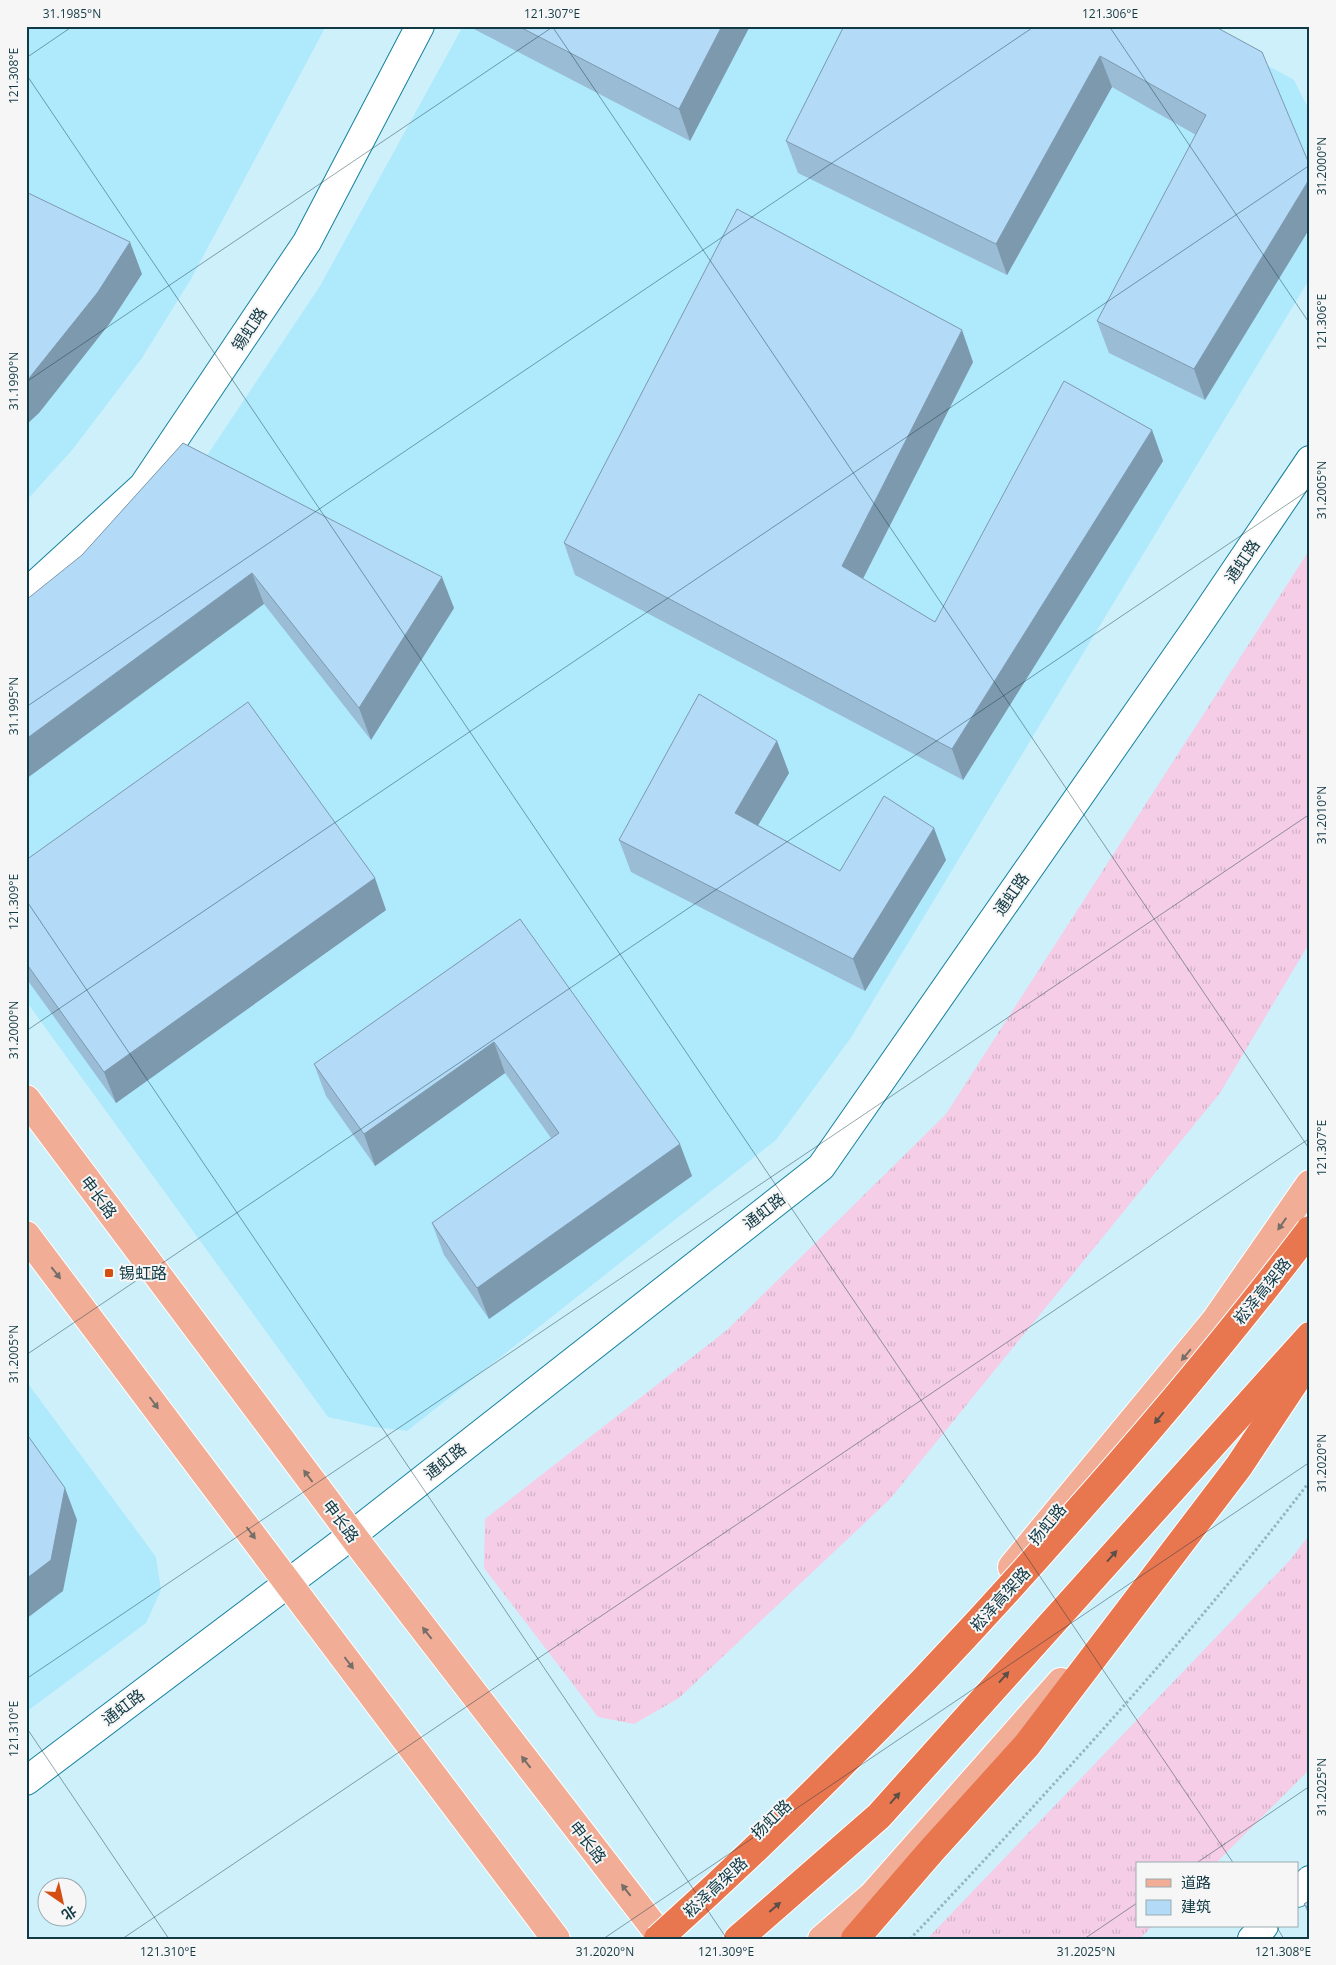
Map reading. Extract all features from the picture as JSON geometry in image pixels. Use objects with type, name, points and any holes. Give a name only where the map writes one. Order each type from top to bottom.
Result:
[{"type":"highway","name":"崧泽高架路","points":[[655,1936],[715,1888],[858,1750],[992,1609],[1129,1454],[1272,1280],[1310,1230]]},
{"type":"highway","points":[[738,1939],[879,1816],[1310,1336]]},
{"type":"highway","points":[[855,1939],[932,1850],[1027,1746],[1239,1466],[1310,1359]]},
{"type":"main road","name":"申长路","points":[[26,1099],[655,1936]]},
{"type":"main road","name":"扬虹路","points":[[655,1936],[925,1672],[1215,1320],[1310,1184]]},
{"type":"main road","points":[[26,1235],[556,1939]]},
{"type":"main road","points":[[822,1939],[873,1895],[1112,1624],[1310,1352]]},
{"type":"street","name":"锡虹路","points":[[26,593],[143,486],[308,242],[420,26]]},
{"type":"street","name":"通虹路","points":[[26,1780],[352,1535],[821,1167],[1197,627],[1310,460]]},
{"type":"street","points":[[1298,1892],[1310,1880]]},
{"type":"street","points":[[1252,1939],[1262,1928]]},
{"type":"path","points":[[910,1939],[1134,1696],[1264,1541],[1310,1481]]},
{"type":"shaded area","points":[[26,26],[326,26],[191,279],[142,358],[73,449],[26,501]]},
{"type":"shaded area","points":[[463,26],[1196,26],[1294,80],[1310,112],[1310,278],[850,1039],[776,1140],[407,1431],[374,1427],[328,1417],[26,1001],[26,641],[194,475],[320,286]]},
{"type":"shaded area","points":[[26,1381],[156,1557],[161,1590],[146,1623],[26,1712]]},
{"type":"green space","points":[[1310,549],[1310,942],[1220,1093],[890,1499],[679,1698],[634,1724],[598,1717],[484,1568],[485,1519],[727,1330],[946,1114]]},
{"type":"green space","points":[[1310,1534],[1310,1769],[1217,1862],[1136,1862],[1136,1928],[1150,1928],[1140,1939],[927,1939],[1290,1560]]},
{"type":"building","points":[[518,26],[722,26],[679,109]]},
{"type":"building","points":[[844,26],[1214,26],[1262,52],[1310,166],[1310,178],[1194,369],[1097,321],[1206,115],[1100,56],[996,244],[786,141]]},
{"type":"building","points":[[26,192],[130,242],[98,292],[26,382]]},
{"type":"building","points":[[737,209],[962,330],[842,566],[935,622],[1064,381],[1152,430],[952,749],[564,543]]},
{"type":"building","points":[[183,443],[442,577],[359,708],[252,573],[26,739],[26,600],[82,555]]},
{"type":"building","points":[[699,694],[777,741],[735,813],[840,871],[884,796],[934,828],[853,959],[619,840]]},
{"type":"building","points":[[248,702],[375,878],[104,1072],[26,963],[26,860]]},
{"type":"building","points":[[520,919],[680,1144],[477,1288],[432,1223],[559,1133],[494,1042],[364,1134],[314,1064]]},
{"type":"building","points":[[26,1433],[65,1488],[51,1560],[26,1579]]},
{"type":"building","points":[[1310,1900],[1310,1911],[1304,1904]]},
{"type":"place","name":"锡虹路","points":[[109,1273]]}]
